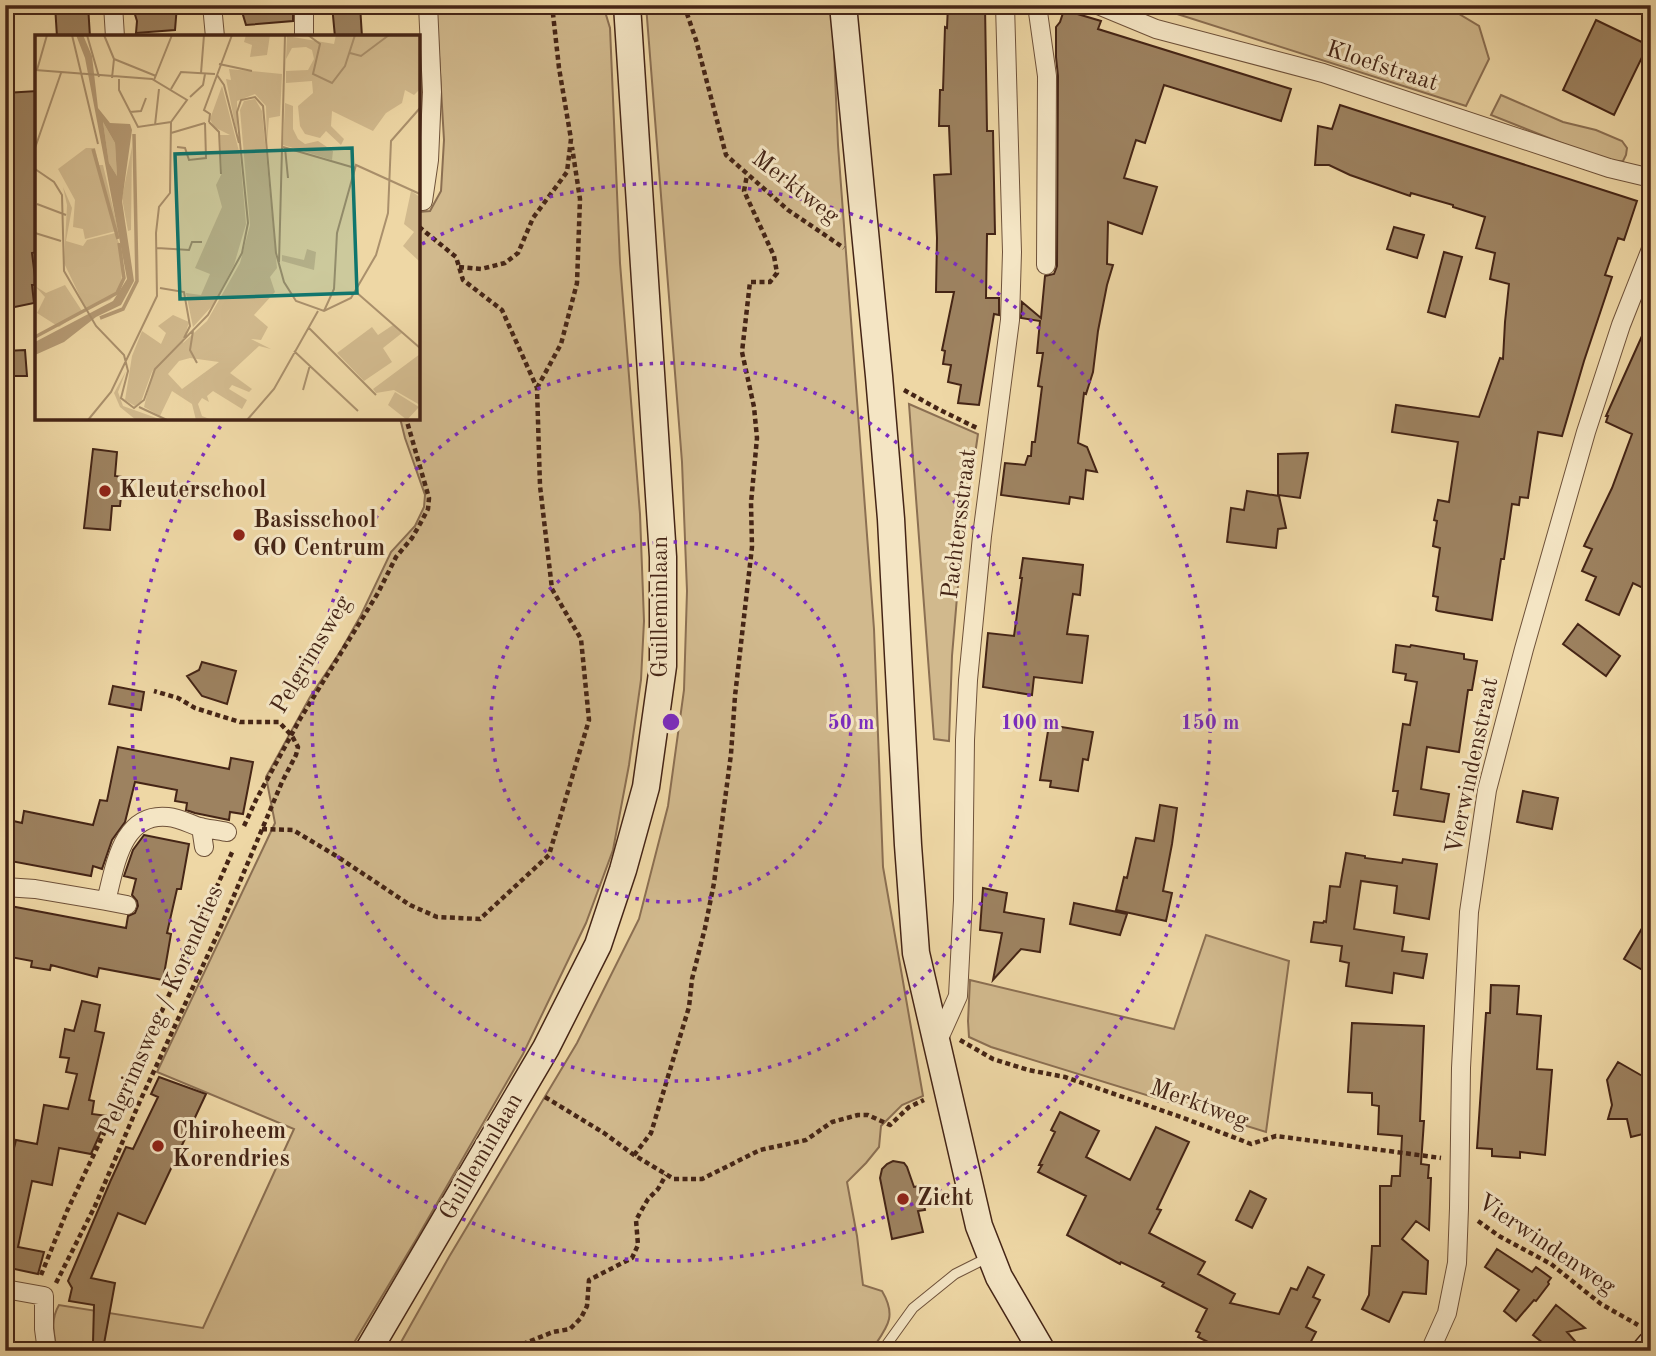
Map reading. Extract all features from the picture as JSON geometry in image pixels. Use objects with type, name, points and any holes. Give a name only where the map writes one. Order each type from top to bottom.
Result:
[{"type":"main road","name":"Guilleminlaan","points":[[368,1351],[546,1048],[598,945],[623,870],[646,787],[663,666],[663,557],[627,5]]},
{"type":"main road","points":[[843,5],[891,519],[916,953],[979,1226],[999,1278],[1042,1351]]},
{"type":"street","points":[[113,5],[115,35]]},
{"type":"street","points":[[212,5],[215,35]]},
{"type":"street","points":[[304,5],[304,35]]},
{"type":"street","points":[[423,201],[429,160],[432,92],[428,5]]},
{"type":"street","name":"Pachtersstraat","points":[[936,1045],[958,996],[968,680],[982,536],[1010,320],[1012,252],[1005,5]]},
{"type":"street","points":[[1037,5],[1047,76],[1046,265]]},
{"type":"street","name":"Kloefstraat","points":[[1098,5],[1156,29],[1323,73],[1609,168],[1651,178]]},
{"type":"street","name":"Vierwindenstraat","points":[[1430,1351],[1447,1313],[1457,1264],[1461,1068],[1469,912],[1487,790],[1582,444],[1621,325],[1651,249]]},
{"type":"street","points":[[106,901],[122,843],[137,824],[150,817],[182,819],[201,827],[233,834]]},
{"type":"street","points":[[201,827],[204,847]]},
{"type":"street","points":[[5,887],[35,889],[127,905]]},
{"type":"street","points":[[5,1289],[39,1295],[47,1351]]},
{"type":"lane","points":[[882,1351],[913,1308],[955,1274],[990,1256]]},
{"type":"path","points":[[537,388],[561,344],[577,283],[580,199],[552,5]]},
{"type":"path","name":"Merktweg","points":[[684,5],[696,40],[726,155],[788,210],[868,264]]},
{"type":"path","points":[[459,267],[481,269],[505,263],[518,253],[533,218],[567,172],[571,139]]},
{"type":"path","points":[[634,1155],[650,1133],[689,1007],[692,979],[713,883],[731,754],[752,547],[751,503],[758,438],[743,352],[747,301],[750,282],[770,282],[778,273],[774,257],[744,191],[747,175]]},
{"type":"path","points":[[262,829],[293,830],[410,905],[437,917],[480,919],[549,855],[589,720],[581,639],[552,589],[540,486],[537,388],[502,310],[463,280],[456,257],[420,228]]},
{"type":"path","points":[[879,376],[970,424]]},
{"type":"path","name":"Pelgrimsweg","points":[[233,834],[256,800],[378,593],[396,557],[412,538],[428,509],[429,498],[407,420]]},
{"type":"path","points":[[154,691],[240,722],[279,722],[292,736]]},
{"type":"path","name":"Pelgrimsweg / Korendries","points":[[39,1295],[52,1290],[95,1206],[296,755],[298,747],[292,736]]},
{"type":"path","points":[[39,1295],[67,1210],[161,1013],[233,850]]},
{"type":"path","name":"Merktweg","points":[[936,1045],[958,1038],[993,1059],[1028,1070],[1065,1077],[1251,1144],[1276,1136],[1460,1161]]},
{"type":"path","points":[[526,1081],[541,1095],[674,1179],[702,1179],[760,1150],[806,1140],[832,1122],[858,1115],[868,1115],[890,1125],[909,1107],[930,1097],[948,1093]]},
{"type":"path","points":[[517,1351],[523,1344],[553,1332],[570,1329],[581,1318],[587,1306],[589,1280],[632,1258],[638,1245],[636,1220],[666,1175]]},
{"type":"path","name":"Vierwindenweg","points":[[1459,1208],[1499,1236],[1551,1264],[1646,1344]]},
{"type":"shaded area","points":[[436,5],[603,5],[610,28],[620,263],[640,514],[644,621],[641,680],[613,850],[586,923],[523,1054],[349,1351],[57,1351],[54,1322],[59,1305],[203,1328],[294,1129],[157,1072],[275,823],[266,777],[310,697],[361,615],[391,552],[415,526],[424,507],[425,495],[400,420],[420,420],[420,212],[430,211],[441,191],[444,140]]},
{"type":"shaded area","points":[[646,5],[832,5],[838,145],[874,629],[883,867],[923,1096],[902,1105],[881,1126],[879,1147],[847,1182],[863,1285],[882,1291],[890,1316],[871,1351],[396,1351],[577,1043],[639,919],[668,806],[684,690],[687,591],[682,462]]},
{"type":"shaded area","points":[[1149,5],[1444,5],[1479,26],[1489,59],[1466,106]]},
{"type":"shaded area","points":[[1501,95],[1563,122],[1596,130],[1622,141],[1627,148],[1623,161],[1609,162],[1491,115]]},
{"type":"shaded area","points":[[909,404],[978,434],[961,550],[952,656],[949,741],[934,739]]},
{"type":"shaded area","points":[[1206,935],[1289,961],[1266,1132],[991,1047],[969,1037],[970,980],[1174,1029]]},
{"type":"building","points":[[55,5],[88,5],[90,35],[57,35]]},
{"type":"building","points":[[132,5],[177,5],[175,30],[136,33],[137,21]]},
{"type":"building","points":[[240,5],[293,5],[293,21],[246,25]]},
{"type":"building","points":[[332,5],[360,5],[362,35],[335,35]]},
{"type":"building","points":[[948,5],[985,5],[987,131],[993,131],[995,234],[987,234],[986,298],[999,298],[999,315],[994,314],[979,405],[958,403],[961,385],[948,382],[951,365],[943,364],[945,351],[942,350],[954,292],[936,292],[934,175],[951,174],[949,126],[939,126]]},
{"type":"building","points":[[1064,10],[1101,21],[1098,29],[1291,89],[1281,121],[1164,85],[1145,143],[1136,140],[1124,178],[1157,187],[1142,234],[1108,222],[1107,264],[1113,265],[1098,331],[1093,372],[1086,394],[1084,393],[1078,443],[1087,447],[1097,472],[1086,470],[1083,499],[1070,497],[1069,504],[1001,495],[1005,463],[1025,465],[1028,456],[1031,456],[1032,442],[1035,442],[1043,353],[1037,353],[1040,321],[1021,318],[1022,302],[1041,318],[1045,276],[1054,274],[1057,266],[1056,27]]},
{"type":"building","points":[[1596,20],[1648,45],[1614,115],[1563,90]]},
{"type":"building","points":[[35,91],[35,252],[32,253],[34,303],[5,309],[5,93]]},
{"type":"building","points":[[1340,105],[1637,201],[1624,240],[1618,238],[1605,275],[1612,277],[1562,436],[1538,432],[1528,498],[1520,497],[1519,505],[1512,504],[1492,620],[1438,611],[1438,597],[1433,596],[1440,548],[1433,546],[1437,521],[1434,520],[1438,500],[1449,502],[1458,442],[1392,432],[1396,405],[1479,417],[1500,358],[1503,359],[1509,284],[1490,279],[1495,253],[1476,248],[1485,217],[1411,193],[1410,196],[1329,165],[1315,165],[1318,126],[1332,129]]},
{"type":"building","points":[[1394,227],[1424,235],[1417,258],[1387,249]]},
{"type":"building","points":[[1444,252],[1462,257],[1445,317],[1428,312]]},
{"type":"building","points":[[1651,316],[1651,577],[1645,589],[1633,583],[1619,615],[1586,600],[1596,577],[1582,571],[1592,549],[1584,546],[1612,488],[1632,434],[1606,422],[1606,416]]},
{"type":"building","points":[[25,350],[27,376],[5,376],[5,351]]},
{"type":"building","name":"Kleuterschool","points":[[93,449],[117,452],[115,476],[123,477],[120,506],[112,506],[110,530],[84,528]]},
{"type":"building","points":[[1308,453],[1300,498],[1278,495],[1278,454]]},
{"type":"building","points":[[1247,491],[1279,496],[1286,528],[1278,529],[1276,548],[1227,542],[1231,508],[1244,510]]},
{"type":"building","points":[[1023,558],[1083,565],[1080,595],[1073,594],[1067,634],[1088,636],[1082,683],[1034,677],[1032,695],[983,687],[988,633],[1014,636]]},
{"type":"building","points":[[1578,624],[1620,656],[1606,676],[1563,644]]},
{"type":"building","points":[[1396,645],[1464,654],[1464,659],[1477,661],[1472,690],[1468,690],[1459,752],[1427,747],[1421,789],[1449,794],[1444,822],[1394,815],[1398,791],[1393,791],[1403,724],[1410,725],[1417,682],[1405,680],[1406,674],[1393,672]]},
{"type":"building","points":[[202,662],[236,671],[227,704],[202,696],[187,676],[199,670]]},
{"type":"building","points":[[113,686],[144,692],[141,710],[109,704]]},
{"type":"building","points":[[1049,725],[1093,732],[1088,760],[1083,759],[1078,791],[1050,787],[1051,781],[1040,780]]},
{"type":"building","points":[[118,747],[229,769],[231,758],[253,762],[243,814],[230,812],[229,820],[195,813],[186,810],[187,803],[175,801],[177,790],[135,782],[125,822],[112,840],[102,869],[93,866],[91,876],[5,860],[5,819],[22,823],[24,811],[93,825],[100,800],[107,801]]},
{"type":"building","points":[[1523,791],[1558,798],[1552,829],[1517,822]]},
{"type":"building","points":[[1160,805],[1177,808],[1163,891],[1172,893],[1166,921],[1116,910],[1136,838],[1154,841]]},
{"type":"building","points":[[144,835],[189,844],[181,889],[177,889],[167,933],[171,934],[163,980],[99,968],[97,977],[51,965],[50,970],[31,967],[32,961],[5,956],[5,905],[126,928],[128,916],[135,913],[138,906],[132,895],[136,879],[124,876],[133,850]]},
{"type":"building","points":[[1346,853],[1402,863],[1403,859],[1437,864],[1429,919],[1394,913],[1397,886],[1361,881],[1354,929],[1404,937],[1402,951],[1427,954],[1423,978],[1394,973],[1392,993],[1346,986],[1349,963],[1340,961],[1342,946],[1311,942],[1314,922],[1326,922],[1330,886],[1340,887]]},
{"type":"building","points":[[983,888],[1007,893],[1004,912],[1044,919],[1040,952],[1021,949],[993,980],[1002,933],[980,930]]},
{"type":"building","points":[[1074,903],[1127,914],[1120,935],[1070,924]]},
{"type":"building","points":[[1651,913],[1651,975],[1624,959]]},
{"type":"building","points":[[1491,985],[1519,986],[1517,1014],[1541,1016],[1537,1069],[1552,1070],[1545,1155],[1520,1152],[1520,1158],[1492,1156],[1492,1149],[1477,1148],[1486,1013],[1490,1013]]},
{"type":"building","points":[[82,1001],[100,1005],[95,1031],[104,1033],[89,1100],[94,1101],[92,1114],[108,1116],[91,1154],[59,1148],[52,1185],[32,1181],[18,1247],[44,1252],[38,1274],[5,1267],[5,1187],[12,1152],[16,1140],[37,1144],[44,1105],[68,1109],[77,1074],[66,1072],[69,1058],[60,1057],[65,1029],[74,1031]]},
{"type":"building","points":[[1352,1023],[1424,1026],[1421,1164],[1429,1165],[1428,1178],[1431,1178],[1429,1230],[1416,1221],[1402,1239],[1428,1261],[1426,1294],[1403,1292],[1389,1322],[1362,1309],[1369,1295],[1372,1246],[1380,1246],[1380,1186],[1391,1186],[1392,1176],[1400,1176],[1402,1136],[1378,1134],[1379,1106],[1372,1105],[1372,1093],[1348,1092]]},
{"type":"building","points":[[1618,1062],[1651,1081],[1651,1132],[1631,1137],[1627,1119],[1608,1119],[1612,1105],[1607,1080]]},
{"type":"building","name":"Chiroheem Korendries","points":[[159,1077],[206,1094],[145,1224],[118,1213],[91,1278],[115,1283],[104,1344],[93,1343],[94,1305],[69,1301],[72,1288],[68,1281],[126,1147],[133,1149],[158,1097],[151,1094]]},
{"type":"building","points":[[1060,1112],[1099,1131],[1086,1157],[1130,1180],[1156,1127],[1189,1142],[1157,1209],[1161,1210],[1149,1233],[1205,1262],[1198,1274],[1235,1294],[1230,1303],[1279,1314],[1291,1288],[1297,1290],[1308,1267],[1324,1275],[1313,1297],[1320,1300],[1306,1327],[1316,1332],[1306,1351],[1226,1351],[1198,1337],[1200,1333],[1196,1331],[1207,1309],[1162,1286],[1164,1283],[1121,1262],[1120,1264],[1067,1235],[1086,1196],[1038,1172],[1055,1132],[1051,1130]]},
{"type":"building","name":"Zicht","points":[[893,1161],[904,1163],[914,1187],[920,1186],[925,1210],[918,1211],[923,1232],[892,1239],[880,1178],[882,1169]]},
{"type":"building","points":[[1250,1191],[1266,1199],[1252,1228],[1236,1220]]},
{"type":"building","points":[[1497,1249],[1532,1272],[1536,1267],[1551,1278],[1536,1301],[1534,1300],[1516,1321],[1504,1311],[1519,1290],[1485,1267]]},
{"type":"building","points":[[1556,1305],[1585,1328],[1567,1332],[1575,1341],[1567,1351],[1553,1351],[1533,1335]]},
{"type":"place","name":"Kleuterschool","points":[[105,491]]},
{"type":"place","name":"Basisschool GO Centrum","points":[[239,535]]},
{"type":"place","name":"Chiroheem Korendries","points":[[158,1146]]},
{"type":"place","name":"Zicht","points":[[903,1199]]}]
